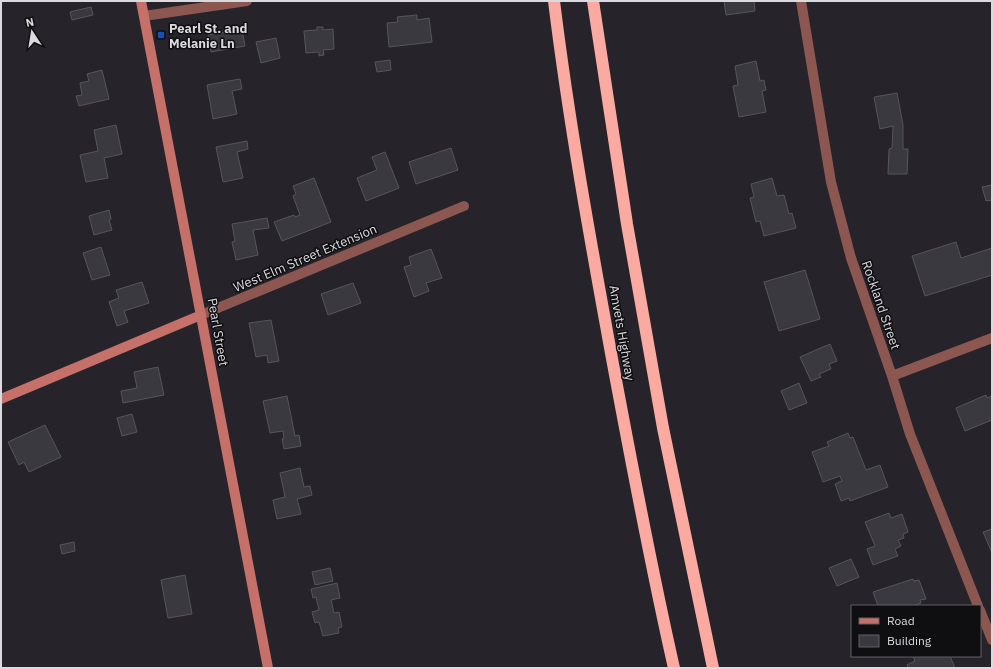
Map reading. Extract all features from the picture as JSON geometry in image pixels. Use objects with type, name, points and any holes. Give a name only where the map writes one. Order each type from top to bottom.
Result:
[{"type":"highway","name":"Amvets Highway","points":[[554,1],[564,76],[601,298],[633,474],[674,668]]},
{"type":"highway","name":"Amvets Highway","points":[[593,1],[627,224],[663,428],[713,668]]},
{"type":"street","name":"Pearl Street","points":[[141,1],[268,668]]},
{"type":"street","points":[[144,16],[247,1]]},
{"type":"street","name":"Rockland Street","points":[[801,1],[831,182],[851,258],[892,376],[910,434],[978,605]]},
{"type":"street","name":"West Elm Street Extension","points":[[1,399],[464,206]]},
{"type":"street","points":[[892,376],[992,338]]},
{"type":"street","points":[[981,612],[992,640]]},
{"type":"building","points":[[724,1],[754,1],[755,11],[726,15]]},
{"type":"building","points":[[91,7],[93,15],[72,20],[70,12]]},
{"type":"building","points":[[417,15],[417,20],[429,18],[432,42],[389,47],[387,23],[398,22],[397,17]]},
{"type":"building","points":[[317,27],[323,27],[323,30],[333,29],[334,49],[323,50],[324,55],[319,56],[319,52],[306,53],[304,31],[317,30]]},
{"type":"building","points":[[242,29],[245,46],[211,52],[208,35]]},
{"type":"building","points":[[276,38],[280,58],[261,63],[256,42]]},
{"type":"building","points":[[390,60],[391,70],[377,72],[375,62]]},
{"type":"building","points":[[756,61],[760,81],[764,80],[766,90],[762,91],[766,112],[739,117],[733,86],[738,85],[735,66]]},
{"type":"building","points":[[102,70],[109,99],[79,106],[76,96],[82,95],[80,83],[89,81],[87,74]]},
{"type":"building","points":[[240,79],[242,89],[232,91],[237,114],[213,119],[207,85]]},
{"type":"building","points":[[897,93],[903,125],[903,149],[908,149],[907,174],[888,174],[889,149],[892,148],[893,126],[880,129],[874,97]]},
{"type":"building","points":[[116,125],[122,154],[104,158],[108,178],[86,182],[80,155],[98,151],[94,130]]},
{"type":"building","points":[[247,141],[248,149],[237,152],[243,178],[223,182],[216,147]]},
{"type":"building","points":[[451,148],[458,170],[416,184],[409,162]]},
{"type":"building","points":[[385,152],[399,188],[366,201],[357,178],[377,170],[372,157]]},
{"type":"building","points":[[314,178],[331,222],[282,241],[274,222],[294,215],[295,217],[300,215],[293,196],[296,194],[293,186]]},
{"type":"building","points":[[772,178],[777,196],[784,195],[789,214],[792,213],[796,228],[764,236],[760,221],[756,222],[750,198],[754,197],[751,184]]},
{"type":"building","points":[[992,185],[992,200],[986,201],[982,187]]},
{"type":"building","points":[[109,210],[111,219],[109,220],[112,230],[94,235],[89,216]]},
{"type":"building","points":[[267,218],[269,228],[253,230],[258,255],[236,260],[232,242],[235,241],[232,224]]},
{"type":"building","points":[[956,242],[961,258],[992,248],[992,275],[925,296],[912,256]]},
{"type":"building","points":[[101,247],[110,275],[92,280],[83,253]]},
{"type":"building","points":[[431,249],[442,278],[426,283],[429,291],[414,297],[404,267],[411,265],[409,257]]},
{"type":"building","points":[[805,270],[820,319],[779,331],[764,282]]},
{"type":"building","points":[[142,282],[149,303],[124,311],[128,322],[117,326],[109,302],[119,298],[116,290]]},
{"type":"building","points":[[353,283],[361,303],[328,315],[321,294]]},
{"type":"building","points":[[271,320],[279,361],[268,363],[267,355],[256,357],[249,323]]},
{"type":"building","points":[[830,344],[837,361],[829,364],[831,369],[819,374],[821,377],[811,381],[800,357]]},
{"type":"building","points":[[158,367],[164,395],[123,403],[121,391],[137,388],[134,372]]},
{"type":"building","points":[[799,383],[807,403],[789,410],[781,391]]},
{"type":"building","points":[[986,395],[987,398],[992,396],[992,420],[965,431],[956,408]]},
{"type":"building","points":[[287,396],[295,436],[299,435],[301,446],[284,449],[282,439],[284,438],[283,431],[270,433],[263,401]]},
{"type":"building","points":[[132,414],[137,432],[122,436],[117,418]]},
{"type":"building","points":[[45,425],[61,457],[29,472],[24,462],[19,465],[8,442]]},
{"type":"building","points":[[848,433],[850,438],[853,437],[866,470],[880,465],[888,487],[850,501],[849,498],[841,501],[835,484],[842,481],[840,476],[823,482],[812,452],[829,446],[827,442]]},
{"type":"building","points":[[300,468],[304,487],[310,486],[312,495],[297,499],[301,514],[277,519],[273,500],[285,497],[280,473]]},
{"type":"building","points":[[889,513],[891,518],[902,514],[908,532],[903,534],[904,538],[898,540],[901,546],[895,549],[898,556],[873,565],[867,549],[875,546],[865,522]]},
{"type":"building","points":[[992,529],[992,553],[983,532]]},
{"type":"building","points":[[74,542],[75,551],[62,554],[60,545]]},
{"type":"building","points":[[851,559],[859,577],[837,586],[829,568]]},
{"type":"building","points":[[330,568],[333,581],[315,585],[312,572]]},
{"type":"building","points":[[185,575],[192,614],[168,618],[161,580]]},
{"type":"building","points":[[913,579],[914,581],[919,580],[926,599],[920,600],[921,603],[916,605],[878,605],[873,592]]},
{"type":"building","points":[[337,583],[340,598],[331,600],[334,613],[339,612],[342,627],[338,628],[339,633],[323,636],[319,622],[315,623],[312,612],[319,610],[316,597],[313,598],[311,589]]},
{"type":"building","points":[[913,657],[950,657],[955,668],[908,668],[907,665],[915,661]]},
{"type":"place","name":"Pearl St. and Melanie Ln","points":[[161,35]]}]
